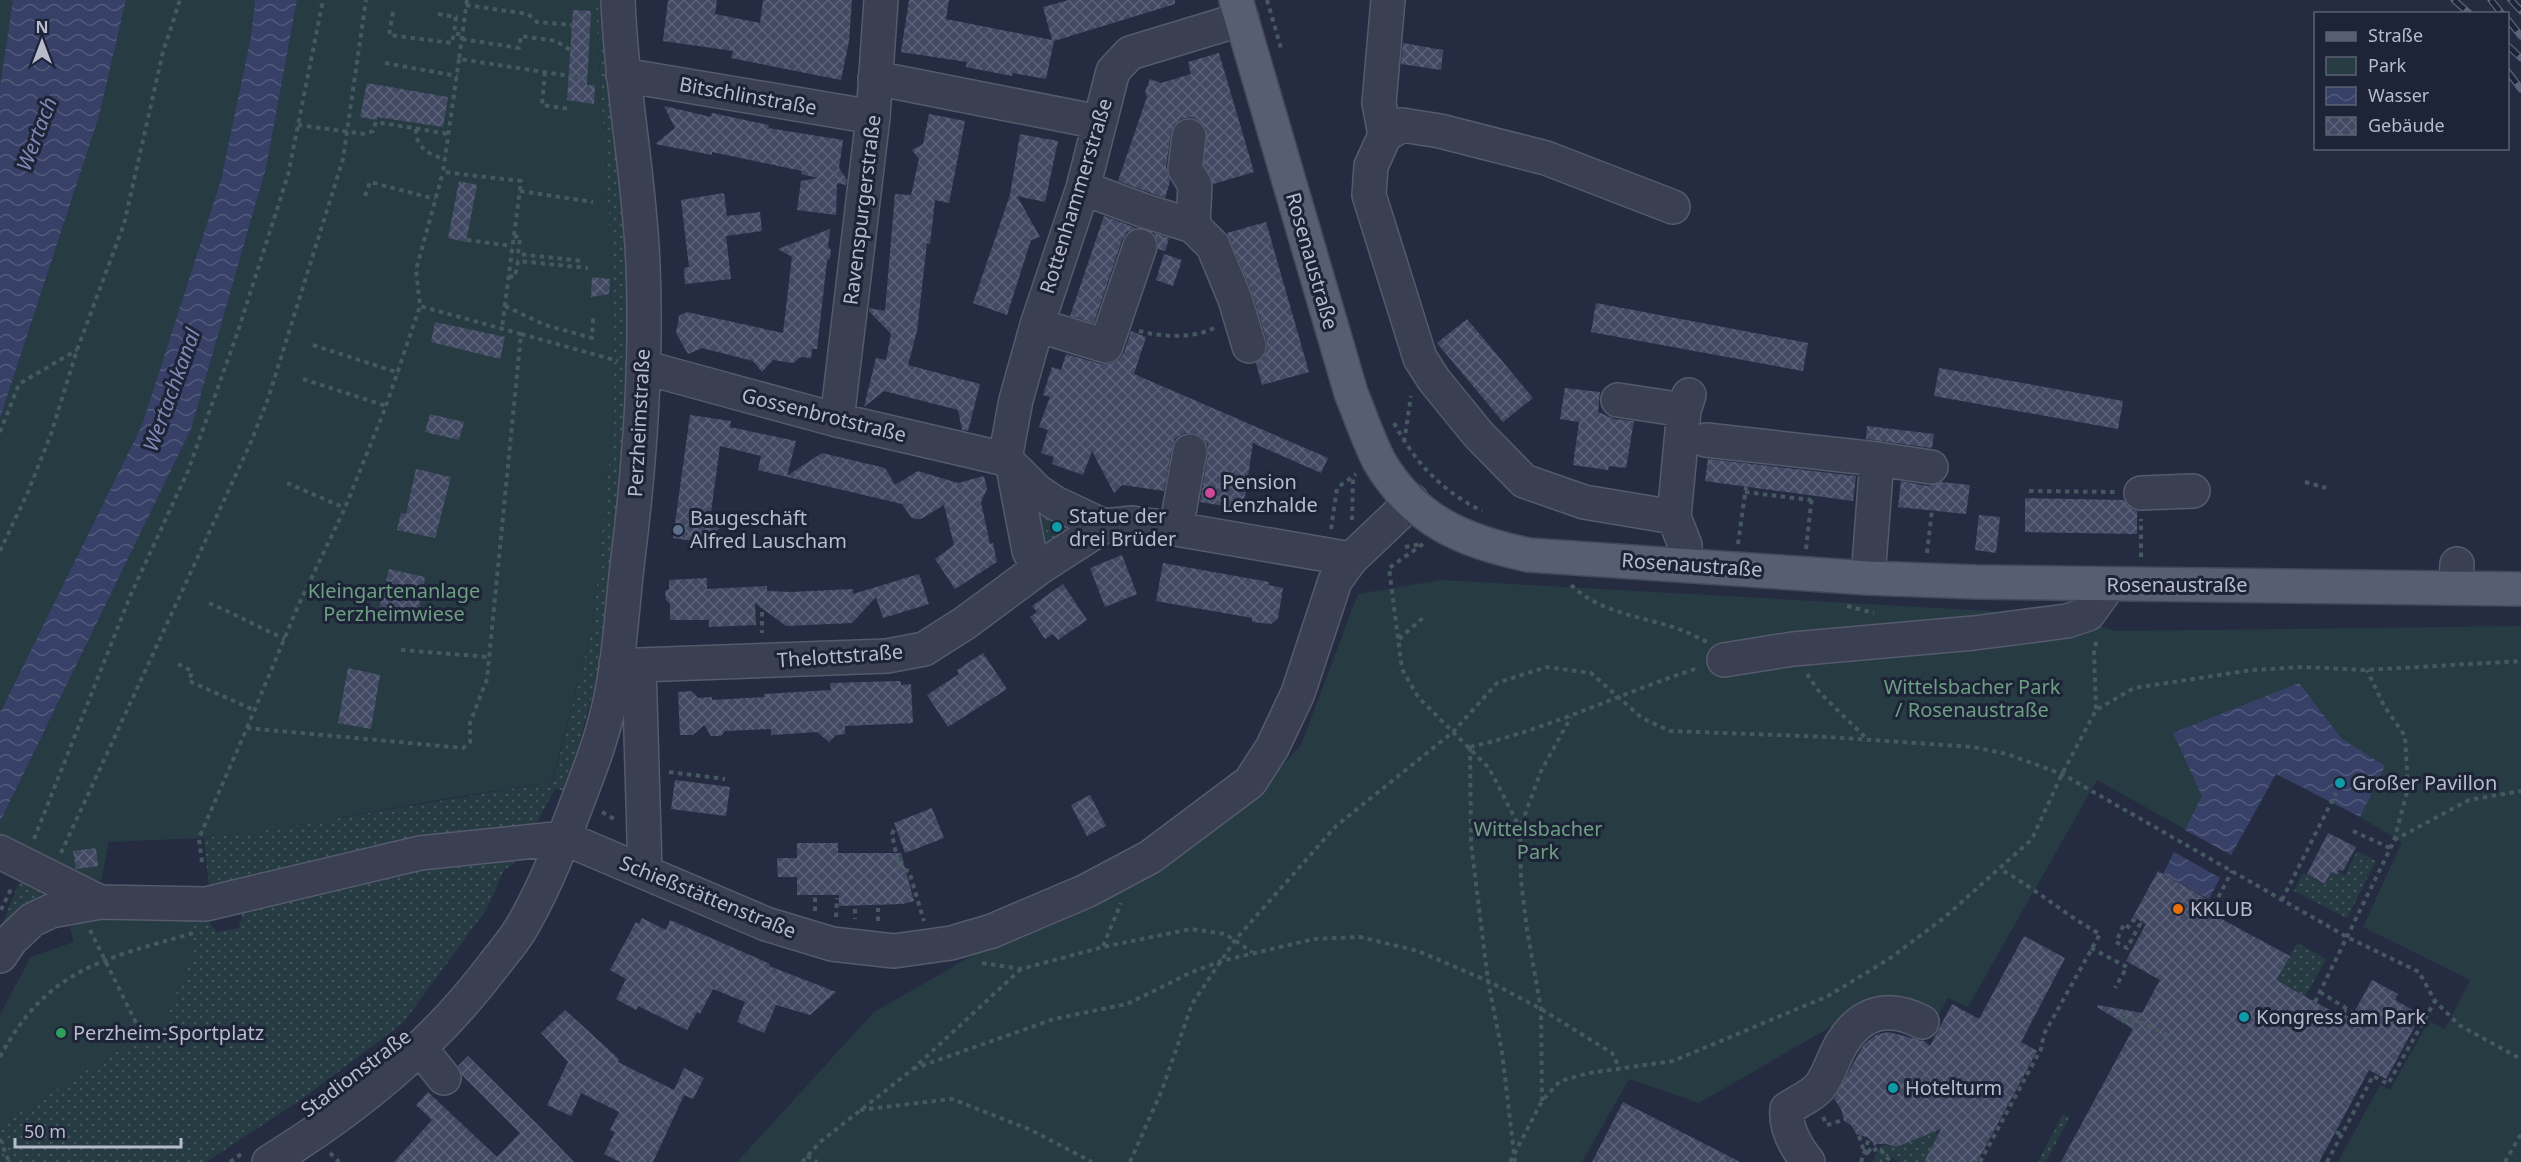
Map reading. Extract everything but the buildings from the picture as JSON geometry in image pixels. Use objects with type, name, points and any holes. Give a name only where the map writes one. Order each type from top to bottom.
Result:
[{"type":"main road","name":"Rosenaustraße","points":[[1239,10],[1351,393],[1379,460],[1395,485],[1448,530],[1492,548],[1529,555],[1868,578],[2109,585],[2196,574],[2456,575],[2521,589]]},
{"type":"street","name":"Perzheimstraße","points":[[618,0],[623,75],[643,264],[643,367],[639,471],[627,665],[642,769],[645,871]]},
{"type":"street","name":"Ravenspurgerstraße","points":[[837,420],[873,117],[881,0]]},
{"type":"street","points":[[1388,0],[1379,103],[1385,135],[1371,166],[1369,195],[1420,358],[1434,380],[1478,434],[1524,481],[1584,502],[1674,517]]},
{"type":"street","name":"Rottenhammerstraße","points":[[1009,463],[1016,400],[1037,325],[1083,188],[1113,71],[1130,53],[1239,10]]},
{"type":"street","name":"Bitschlinstraße","points":[[623,75],[873,117]]},
{"type":"street","points":[[875,78],[1099,122]]},
{"type":"street","points":[[1385,135],[1402,125],[1440,131],[1546,158],[1673,207]]},
{"type":"street","points":[[1189,136],[1185,169],[1195,185],[1193,225]]},
{"type":"street","points":[[1083,188],[1145,211],[1193,225],[1213,246],[1235,299],[1249,346]]},
{"type":"street","points":[[1037,325],[1106,346],[1140,246]]},
{"type":"street","name":"Gossenbrotstraße","points":[[643,367],[837,420],[1009,463]]},
{"type":"street","points":[[1618,400],[1687,403],[1674,517],[1685,545],[1684,564]]},
{"type":"street","points":[[1706,440],[1931,467]]},
{"type":"street","points":[[1176,529],[1190,451]]},
{"type":"street","points":[[1868,578],[1877,459]]},
{"type":"street","points":[[1009,463],[1029,551],[1039,568]]},
{"type":"street","name":"Thelottstraße","points":[[1009,463],[1037,491],[1054,503],[1104,526]]},
{"type":"street","points":[[2141,493],[2193,491]]},
{"type":"street","name":"Schießstättenstraße","points":[[0,956],[11,940],[32,920],[51,911],[89,904],[206,904],[420,853],[564,838],[766,924],[832,944],[894,951],[951,943],[992,931],[1086,891],[1150,857],[1250,782],[1272,748],[1298,693],[1335,581],[1339,557],[1412,501]]},
{"type":"street","name":"Thelottstraße","points":[[627,665],[887,656],[924,649],[965,623],[1039,568],[1104,526],[1132,523],[1339,557]]},
{"type":"street","points":[[1718,651],[1793,649],[1974,633],[2067,621],[2088,614],[2109,585]]},
{"type":"street","name":"Perzheimstraße","points":[[564,838],[578,803],[609,707],[627,665]]},
{"type":"street","name":"Stadionstraße","points":[[260,1155],[313,1135],[365,1098],[466,1002],[521,928],[564,838]]},
{"type":"street","points":[[22,863],[89,904]]},
{"type":"street","points":[[1808,1162],[1795,1145],[1786,1115],[1787,1109],[1820,1086],[1842,1042],[1861,1020],[1881,1013],[1897,1011],[1922,1022]]},
{"type":"street","points":[[420,1048],[444,1078]]},
{"type":"path","points":[[0,551],[28,492],[51,434],[77,350],[124,224],[163,52],[180,0]]},
{"type":"path","points":[[22,863],[131,594],[188,471],[237,334],[288,176],[323,0]]},
{"type":"path","points":[[22,863],[235,476],[268,399],[339,170],[348,133],[366,0]]},
{"type":"path","points":[[202,862],[199,838],[285,639],[345,508],[399,373],[420,306],[416,270],[446,159],[467,3],[528,14],[537,22],[572,25]]},
{"type":"path","points":[[393,12],[389,35],[452,44],[456,17],[438,14]]},
{"type":"path","points":[[454,33],[462,37],[519,48],[521,36],[556,41],[570,50]]},
{"type":"path","points":[[459,59],[583,78]]},
{"type":"path","points":[[385,63],[457,76]]},
{"type":"path","points":[[545,72],[542,105],[570,109]]},
{"type":"path","points":[[298,125],[365,134],[373,131],[376,122],[449,134]]},
{"type":"path","points":[[416,129],[420,145],[436,157],[446,159]]},
{"type":"path","points":[[443,172],[521,181],[502,327]]},
{"type":"path","points":[[365,196],[370,182],[435,199]]},
{"type":"path","points":[[520,191],[592,202]]},
{"type":"path","points":[[514,236],[520,237],[518,254],[583,261]]},
{"type":"path","points":[[466,240],[512,246]]},
{"type":"path","points":[[508,276],[515,277],[518,261],[588,268]]},
{"type":"path","points":[[1114,322],[1152,334],[1181,335],[1202,332],[1216,328],[1235,299]]},
{"type":"path","points":[[420,306],[643,367]]},
{"type":"path","points":[[505,306],[545,325],[592,338],[593,320],[596,321]]},
{"type":"path","points":[[247,728],[463,748],[470,742],[470,723],[487,679],[521,334]]},
{"type":"path","points":[[313,345],[399,373]]},
{"type":"path","points":[[0,432],[19,384],[77,350]]},
{"type":"path","points":[[1404,442],[1415,372],[1420,358]]},
{"type":"path","points":[[303,379],[386,406]]},
{"type":"path","points":[[1339,557],[1337,488],[1353,476]]},
{"type":"path","points":[[2305,482],[2326,488]]},
{"type":"path","points":[[287,483],[345,508]]},
{"type":"path","points":[[1738,541],[1746,486]]},
{"type":"path","points":[[2029,491],[2141,493],[2141,559]]},
{"type":"path","points":[[1745,492],[1811,498],[1806,547]]},
{"type":"path","points":[[1928,546],[1932,510]]},
{"type":"path","points":[[1424,543],[1389,568],[1402,669],[1418,697],[1490,768],[1520,828]]},
{"type":"path","points":[[1568,581],[1580,593],[1606,607],[1680,629],[1718,651]]},
{"type":"path","points":[[208,603],[242,617],[246,623],[285,639]]},
{"type":"path","points":[[1840,604],[1883,616]]},
{"type":"path","points":[[1398,639],[1425,616]]},
{"type":"path","points":[[1510,1162],[1542,1101],[1560,1081],[1588,1073],[1673,1061],[1828,996],[1889,959],[1945,917],[2000,869],[2032,839],[2062,774],[2096,710],[2094,650],[2099,628]]},
{"type":"path","points":[[1793,649],[1820,693],[1867,739]]},
{"type":"path","points":[[401,650],[489,657]]},
{"type":"path","points":[[1470,747],[1507,739],[1571,717],[1718,651]]},
{"type":"path","points":[[2096,710],[2134,688],[2252,670],[2303,667],[2367,670],[2521,661]]},
{"type":"path","points":[[178,664],[192,671],[189,681],[254,710]]},
{"type":"path","points":[[1130,1162],[1162,1090],[1192,1005],[1235,940],[1336,826],[1453,732],[1497,683],[1546,668],[1591,673],[1642,718],[1670,731],[1867,739],[1973,747],[2007,754],[2062,774],[2347,937],[2420,972],[2435,1001],[2459,1025],[2521,1059]]},
{"type":"path","points":[[2315,1002],[2394,841],[2408,788],[2405,736],[2384,706],[2367,670]]},
{"type":"path","points":[[1542,1101],[1541,1009],[1524,910],[1520,828],[1541,771],[1571,717]]},
{"type":"path","points":[[1470,747],[1471,843],[1488,981],[1502,1052],[1515,1162]]},
{"type":"path","points":[[642,769],[725,779]]},
{"type":"path","points":[[2394,841],[2469,800],[2521,791]]},
{"type":"path","points":[[2282,900],[2336,793]]},
{"type":"path","points":[[578,803],[598,810],[643,837]]},
{"type":"path","points":[[894,830],[892,834],[899,868],[909,871],[924,924]]},
{"type":"path","points":[[2354,831],[2390,848]]},
{"type":"path","points":[[1980,1162],[2041,1049],[2044,1034],[2100,934],[2076,921],[2018,879],[2000,869]]},
{"type":"path","points":[[2210,913],[2232,871]]},
{"type":"path","points":[[89,904],[105,960],[138,1027]]},
{"type":"path","points":[[2130,928],[2124,924],[2116,942],[2127,948],[2140,924],[2131,919]]},
{"type":"path","points":[[975,962],[1022,969],[1102,947],[1191,929],[1225,934],[1252,952]]},
{"type":"path","points":[[0,1057],[8,1042],[40,999],[58,983],[105,960],[202,930]]},
{"type":"path","points":[[914,1069],[1054,1018],[1127,1004],[1190,973],[1221,961],[1314,939],[1360,937],[1418,951],[1488,981],[1541,1009],[1612,1053],[1620,1069]]},
{"type":"path","points":[[2091,948],[2127,967],[2115,988]]},
{"type":"path","points":[[802,1162],[820,1142],[914,1069],[1022,969]]},
{"type":"path","points":[[2320,992],[2352,1011],[2351,1014],[2344,1011]]},
{"type":"path","points":[[2327,1162],[2373,1076],[2388,1084],[2397,1063],[2435,1001]]},
{"type":"path","points":[[2131,1027],[2132,1024],[2123,1019],[2124,1014],[2167,1035]]},
{"type":"path","points":[[859,1110],[952,1099],[1031,1130],[1092,1162]]},
{"type":"path","points":[[2336,1132],[2342,1135]]},
{"type":"path","points":[[2505,1162],[2521,1134]]},
{"type":"path","points":[[1859,1136],[1865,1154]]},
{"type":"path","points":[[1861,1162],[1869,1138]]},
{"type":"path","points":[[0,1139],[9,1162]]},
{"type":"path","points":[[1865,1154],[1875,1144]]},
{"type":"path","points":[[1865,1154],[1879,1148],[1891,1162]]},
{"type":"path","points":[[2326,1150],[2332,1154]]},
{"type":"path","points":[[230,1162],[260,1155]]},
{"type":"path","points":[[807,1156],[817,1162]]},
{"type":"green space","points":[[0,0],[13,0],[0,86]]},
{"type":"green space","points":[[126,0],[255,0],[251,36],[221,180],[142,425],[0,713],[0,418],[99,116]]},
{"type":"green space","name":"Kleingartenanlage Perzheimwiese","points":[[297,0],[595,0],[609,216],[614,360],[613,422],[593,624],[552,782],[283,828],[204,838],[109,842],[101,881],[76,874],[0,842],[0,822],[191,429],[266,168]]},
{"type":"green space","points":[[595,0],[607,0],[629,215],[634,360],[601,664],[566,791],[555,789],[532,831],[210,897],[204,838],[291,826],[553,782],[593,624],[613,422],[614,360],[609,216]]},
{"type":"green space","points":[[1029,504],[1077,525],[1042,548]]},
{"type":"green space","name":"Wittelsbacher Park","points":[[1441,580],[2062,615],[2116,631],[2521,626],[2521,1162],[2338,1162],[2380,1085],[2390,1090],[2429,1021],[2445,1029],[2470,980],[2363,927],[2402,842],[2360,817],[2276,774],[2231,855],[2097,780],[1968,1007],[1948,998],[1934,1023],[1853,1014],[1699,1103],[1629,1079],[1582,1162],[737,1162],[874,1012],[1260,791],[1301,745],[1358,594]]},
{"type":"green space","points":[[2357,851],[2376,861],[2347,918],[2294,891],[2303,873],[2325,885],[2331,873],[2336,876],[2338,872],[2345,875]]},
{"type":"green space","points":[[509,858],[515,863],[504,870],[486,910],[403,1023],[302,1099],[206,1162],[0,1162],[0,1015],[31,957],[74,942],[70,927],[205,917],[217,932],[239,928],[243,908],[398,873]]},
{"type":"green space","points":[[23,873],[42,881],[42,900],[0,929]]},
{"type":"green space","points":[[85,918],[187,920],[192,957],[164,1022],[0,1125],[0,1015],[31,957],[74,942],[70,927]]},
{"type":"green space","points":[[2297,943],[2326,959],[2305,997],[2276,980]]},
{"type":"green space","points":[[2063,1114],[2069,1118],[2046,1162],[2038,1162]]},
{"type":"green space","points":[[1932,1128],[1938,1135],[1924,1162],[1899,1162],[1889,1156],[1885,1162],[1872,1162],[1881,1146],[1915,1139]]},
{"type":"water","name":"Wertach","points":[[13,0],[126,0],[99,116],[0,418],[0,86]]},
{"type":"water","name":"Wertachkanal","points":[[255,0],[297,0],[266,168],[191,429],[0,822],[0,713],[142,425],[221,180],[251,36]]},
{"type":"water","points":[[2299,683],[2341,738],[2385,766],[2360,817],[2276,774],[2231,855],[2185,830],[2202,796],[2173,733]]},
{"type":"water","points":[[2174,852],[2220,878],[2209,899],[2163,874]]},
{"type":"railway","points":[[2454,0],[2468,12]]},
{"type":"railway","points":[[2491,0],[2500,12]]},
{"type":"railway","points":[[2511,0],[2521,11]]},
{"type":"railway","points":[[2509,21],[2521,36]]},
{"type":"railway","points":[[2509,47],[2521,58]]},
{"type":"railway","points":[[2509,73],[2521,89]]},
{"type":"place","name":"Pension Lenzhalde","points":[[1210,493]]},
{"type":"place","name":"Statue der drei Brüder","points":[[1057,527]]},
{"type":"place","name":"Baugeschäft Alfred Lauscham","points":[[678,530]]},
{"type":"place","name":"Großer Pavillon","points":[[2340,783]]},
{"type":"place","name":"KKLUB","points":[[2178,909]]},
{"type":"place","name":"Kongress am Park","points":[[2244,1017]]},
{"type":"place","name":"Perzheim-Sportplatz","points":[[61,1033]]},
{"type":"place","name":"Hotelturm","points":[[1893,1088]]},
{"type":"park label","name":"Wittelsbacher Park / Rosenaustraße","points":[[1972,698]]}]
